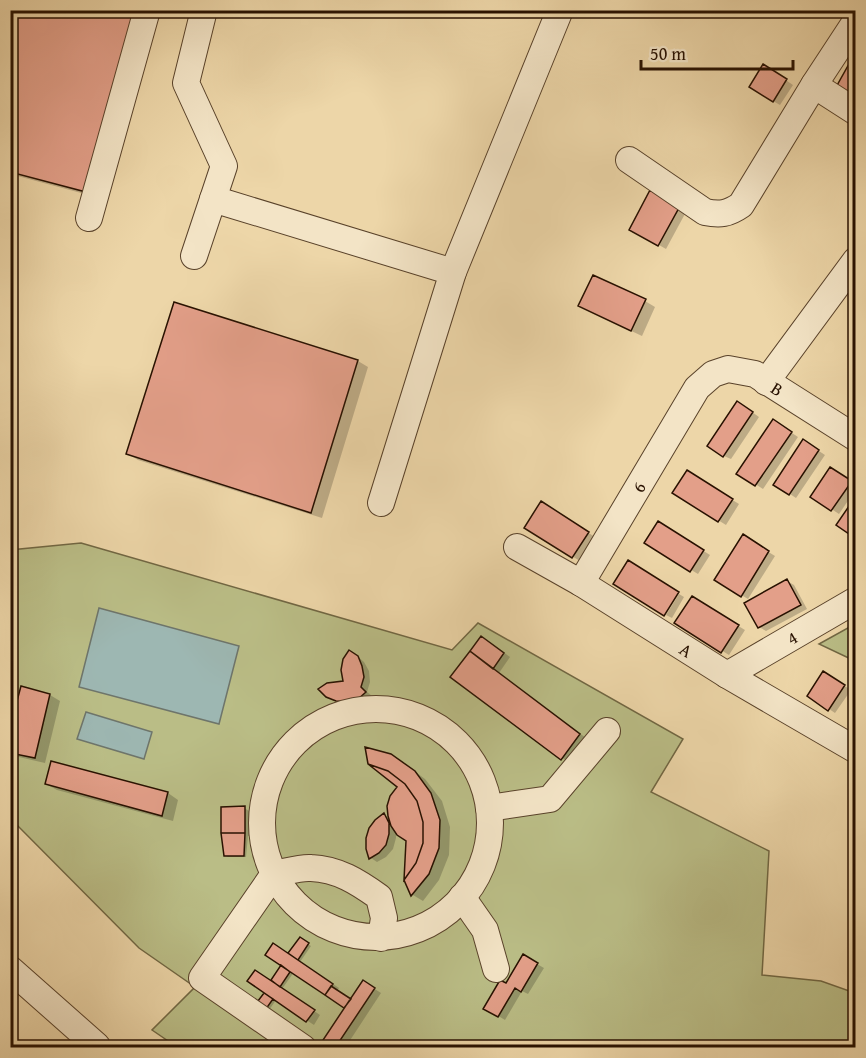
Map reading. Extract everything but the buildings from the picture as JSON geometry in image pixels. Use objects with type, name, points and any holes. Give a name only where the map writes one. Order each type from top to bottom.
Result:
[{"type":"street","points":[[89,218],[147,10]]},
{"type":"street","points":[[194,256],[224,166],[186,83],[204,10]]},
{"type":"street","points":[[381,503],[453,272],[560,10]]},
{"type":"street","points":[[629,160],[705,212],[720,215],[730,213],[741,206],[855,21]]},
{"type":"street","points":[[814,85],[855,112]]},
{"type":"street","points":[[213,199],[453,272]]},
{"type":"street","points":[[766,382],[855,260]]},
{"type":"street","name":"B","points":[[697,388],[713,374],[728,369],[755,374],[855,438]]},
{"type":"street","name":"6","points":[[581,584],[697,388]]},
{"type":"street","name":"A","points":[[518,547],[727,675],[855,750]]},
{"type":"street","name":"4","points":[[727,675],[855,600]]},
{"type":"street","points":[[362,710],[397,711],[430,723],[459,745],[479,774],[489,808],[488,847],[474,883],[448,913],[414,932],[381,938],[346,934],[315,920],[289,898],[274,874],[262,835],[263,800],[276,767],[298,739],[327,719],[362,710]]},
{"type":"street","points":[[489,808],[550,799],[607,731]]},
{"type":"street","points":[[303,1047],[202,978],[274,874],[310,867],[354,879],[379,897],[384,918],[381,938]]},
{"type":"street","points":[[462,897],[485,930],[496,969]]},
{"type":"street","points":[[10,969],[98,1046],[96,1047]]},
{"type":"green space","points":[[81,543],[452,650],[478,623],[683,739],[651,792],[769,851],[762,975],[821,981],[855,993],[855,1047],[177,1047],[152,1030],[195,987],[139,948],[11,819],[10,550]]},
{"type":"green space","points":[[855,624],[855,661],[819,644]]},
{"type":"water","points":[[99,608],[239,646],[219,724],[79,687]]},
{"type":"water","points":[[86,712],[152,732],[144,759],[77,739]]}]
